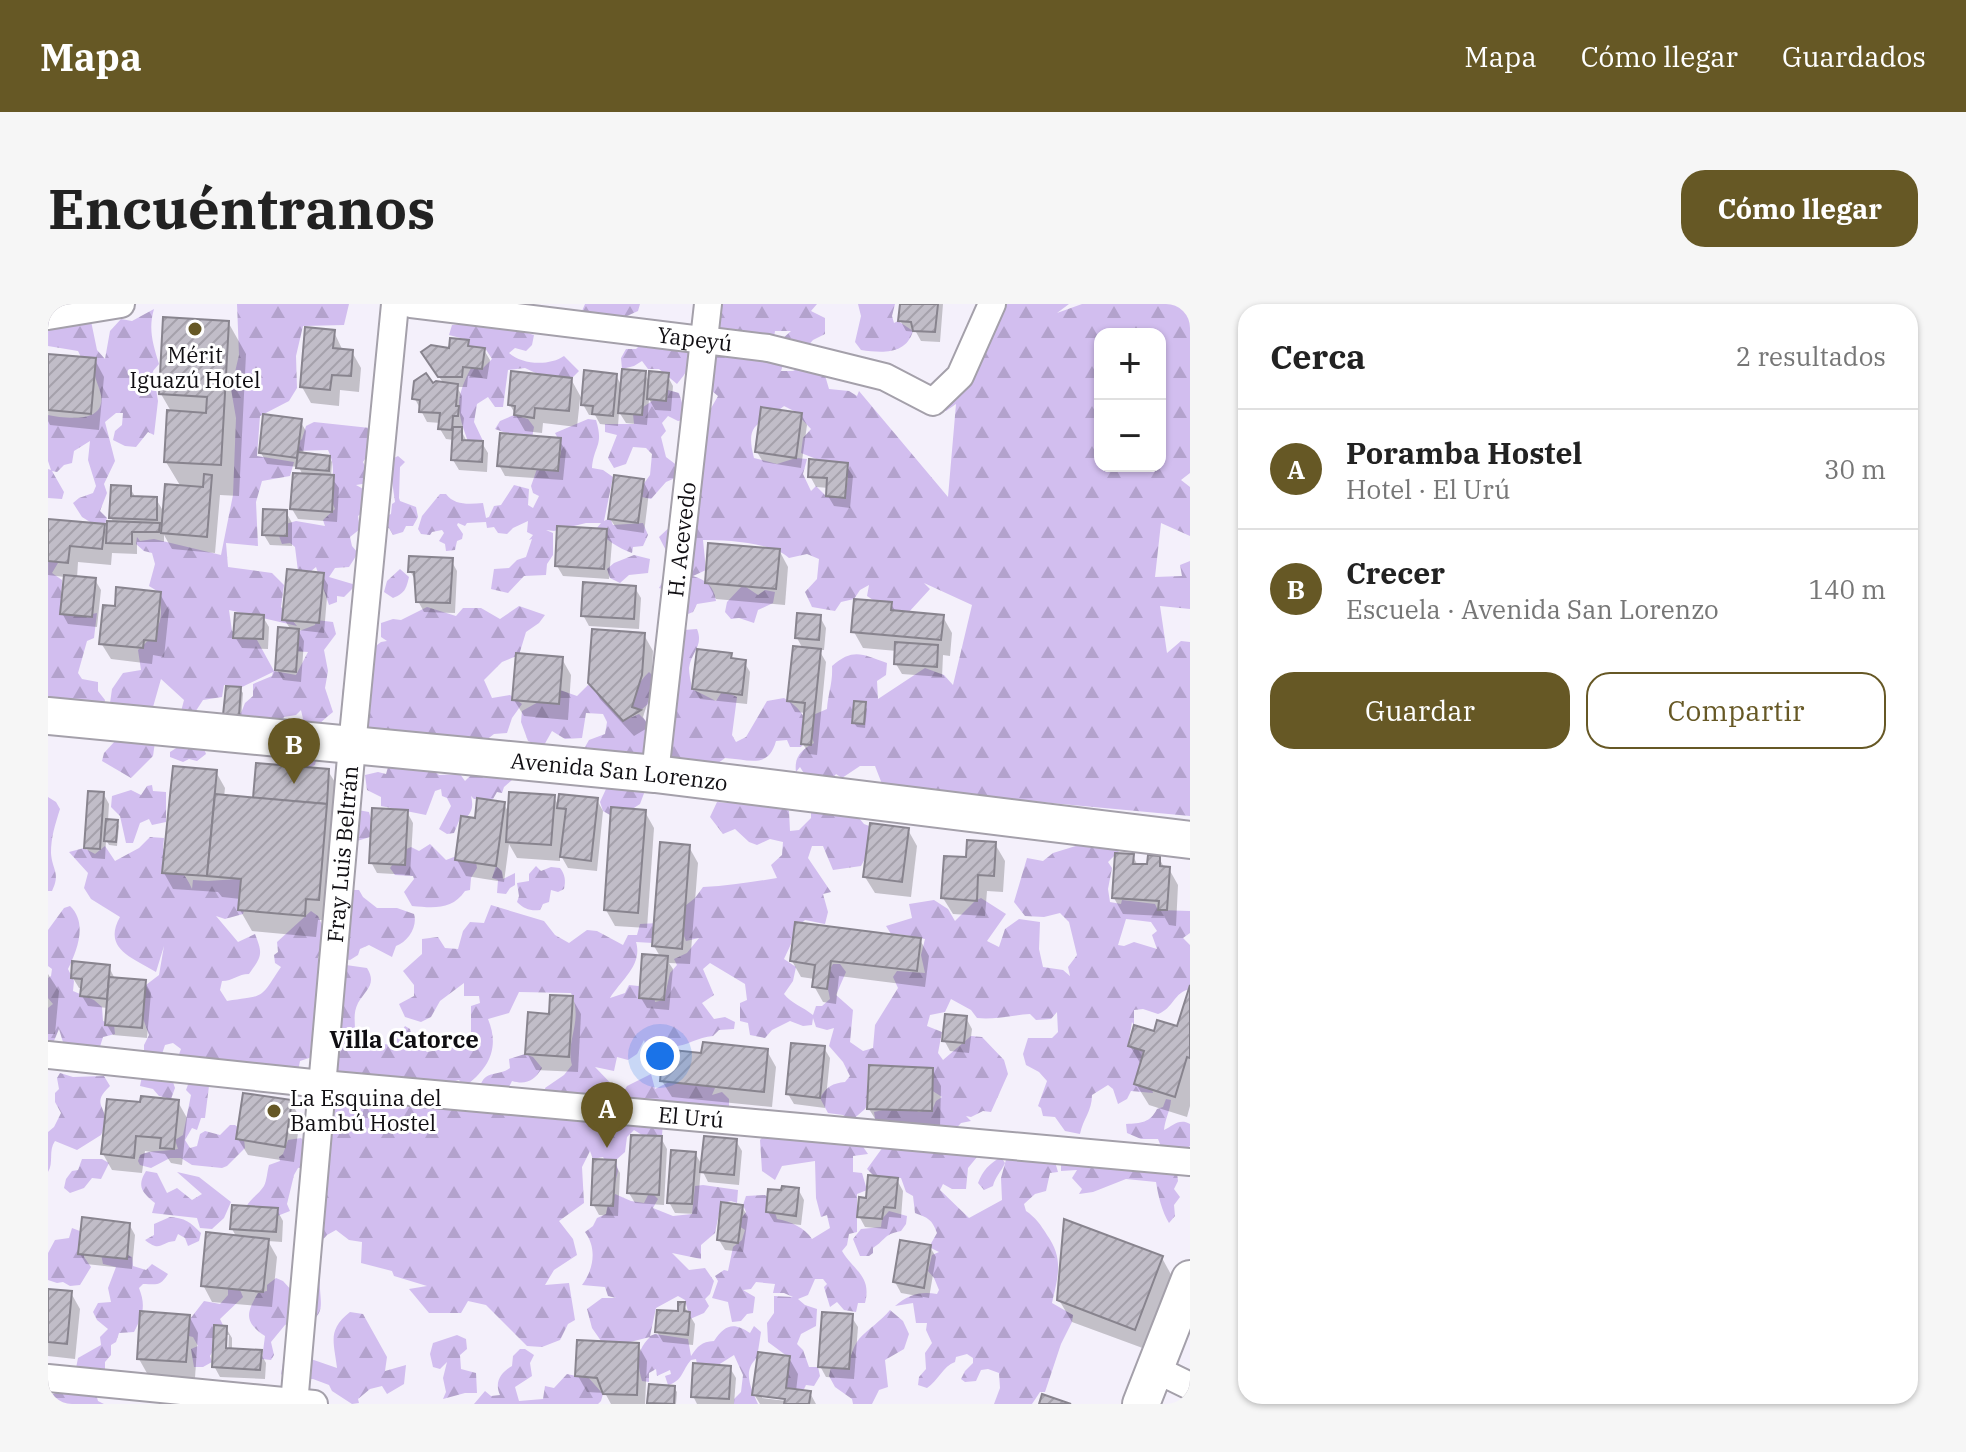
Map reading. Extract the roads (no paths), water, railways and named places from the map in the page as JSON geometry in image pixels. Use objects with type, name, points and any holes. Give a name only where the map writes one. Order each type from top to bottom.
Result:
[{"type":"street","points":[[50,312],[121,304]]},
{"type":"street","name":"Fray Luis Beltrán","points":[[301,1403],[322,1084],[395,304]]},
{"type":"street","name":"Yapeyú","points":[[411,304],[768,348],[885,377],[933,402],[960,376],[992,304]]},
{"type":"street","name":"H. Acevedo","points":[[655,774],[708,304]]},
{"type":"street","name":"Avenida San Lorenzo","points":[[48,716],[655,774],[1190,840]]},
{"type":"street","name":"El Urú","points":[[48,1055],[322,1084],[1190,1162]]},
{"type":"street","points":[[1141,1404],[1190,1279]]},
{"type":"street","points":[[1155,1369],[1190,1386]]},
{"type":"street","points":[[48,1378],[301,1403]]},
{"type":"place","name":"Mérit Iguazú Hotel","points":[[195,329]]},
{"type":"place","name":"Crecer","points":[[294,784]]},
{"type":"place","name":"La Esquina del Bambú Hostel","points":[[274,1111]]},
{"type":"place","name":"Poramba Hostel","points":[[607,1148]]},
{"type":"district","name":"Villa Catorce","points":[[404,1040]]}]
